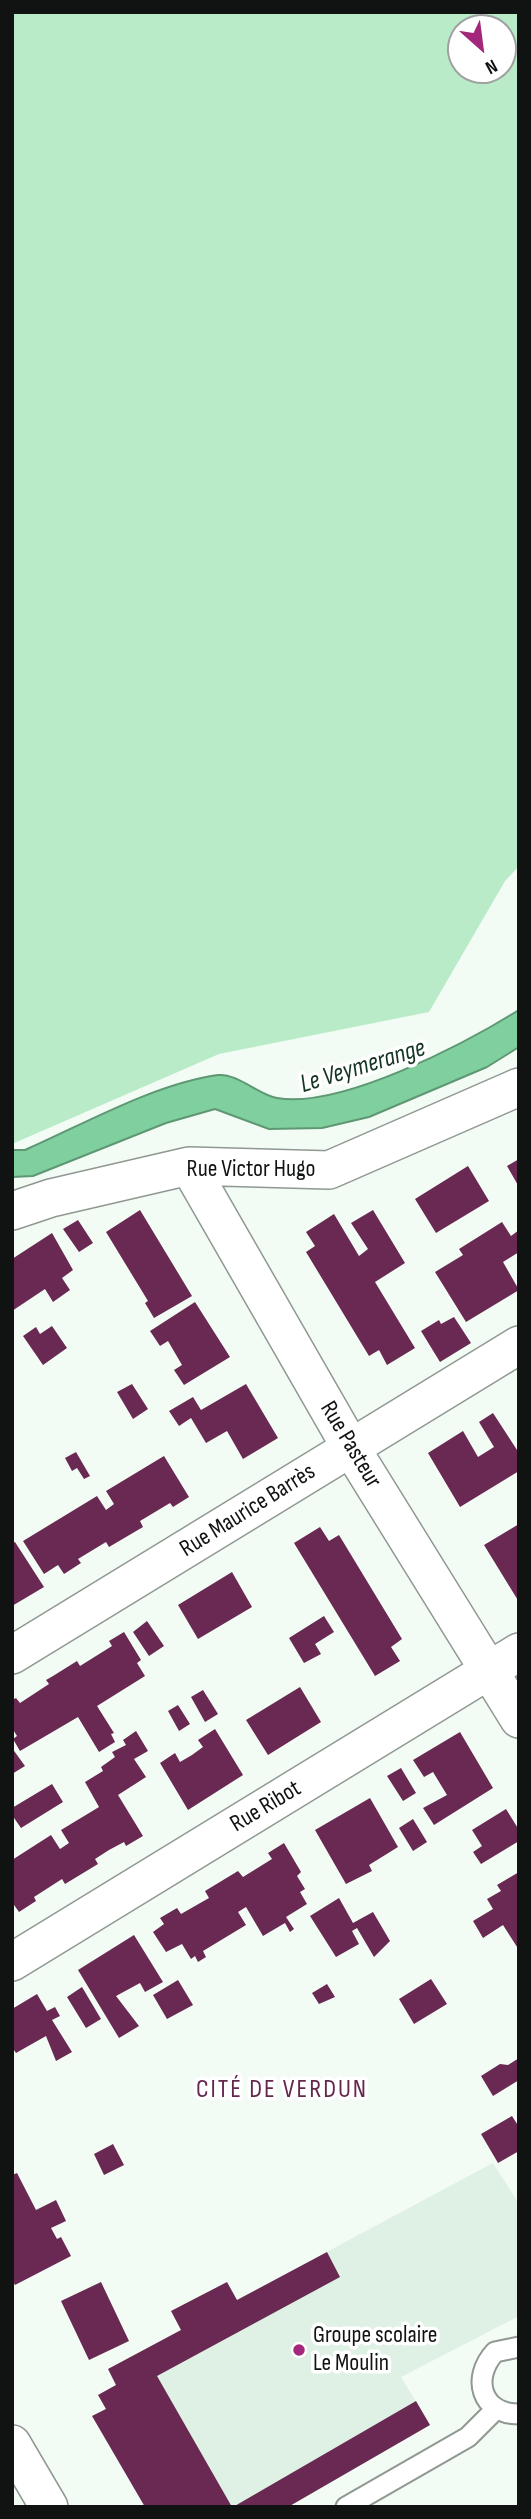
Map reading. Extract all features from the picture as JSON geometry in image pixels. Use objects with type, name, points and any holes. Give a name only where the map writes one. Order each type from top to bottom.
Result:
[{"type":"street","name":"Rue Victor Hugo","points":[[12,1211],[51,1198],[189,1166],[329,1170],[519,1087]]},
{"type":"street","name":"Rue Pasteur","points":[[189,1166],[351,1448],[504,1661],[519,1719]]},
{"type":"street","name":"Rue Maurice Barrès","points":[[12,1655],[519,1345]]},
{"type":"street","name":"Rue Ribot","points":[[12,1962],[504,1661]]},
{"type":"street","points":[[12,2444],[49,2507]]},
{"type":"lane","points":[[519,2347],[495,2353],[481,2373],[481,2386],[486,2399],[496,2409],[519,2414]]},
{"type":"lane","points":[[346,2507],[468,2437],[496,2409]]},
{"type":"shaded area","points":[[12,12],[519,12],[519,866],[505,881],[429,1012],[219,1054],[12,1144]]},
{"type":"shaded area","points":[[519,1010],[519,1047],[487,1067],[369,1117],[322,1128],[269,1129],[215,1109],[166,1123],[33,1176],[12,1177],[12,1150],[25,1150],[120,1106],[169,1087],[225,1075],[277,1098],[304,1099],[334,1094],[367,1084],[435,1056]]},
{"type":"shaded area","name":"Groupe scolaire Le Moulin","points":[[493,2163],[519,2204],[519,2316],[401,2377],[430,2425],[288,2507],[145,2507],[92,2416],[106,2408],[98,2395],[116,2385],[108,2369]]},
{"type":"building","points":[[519,1159],[519,1187],[507,1166]]},
{"type":"building","points":[[468,1166],[489,1201],[436,1233],[415,1199]]},
{"type":"building","points":[[140,1210],[192,1296],[154,1318],[145,1303],[148,1301],[106,1232]]},
{"type":"building","points":[[373,1210],[405,1263],[375,1282],[415,1348],[387,1365],[379,1350],[369,1356],[306,1252],[315,1246],[306,1232],[334,1214],[359,1256],[368,1249],[351,1223]]},
{"type":"building","points":[[78,1220],[93,1243],[79,1252],[63,1229]]},
{"type":"building","points":[[502,1222],[511,1236],[519,1230],[519,1252],[503,1262],[519,1290],[466,1322],[435,1272],[463,1255],[459,1249]]},
{"type":"building","points":[[52,1233],[73,1270],[62,1278],[70,1290],[53,1302],[45,1289],[12,1311],[12,1259]]},
{"type":"building","points":[[195,1302],[230,1357],[184,1385],[174,1370],[182,1365],[168,1341],[160,1346],[150,1331]]},
{"type":"building","points":[[454,1317],[471,1343],[440,1362],[421,1331],[439,1320],[441,1324]]},
{"type":"building","points":[[52,1326],[67,1348],[43,1365],[23,1336],[36,1327],[40,1334]]},
{"type":"building","points":[[132,1384],[148,1409],[133,1419],[117,1392]]},
{"type":"building","points":[[246,1384],[278,1438],[243,1459],[227,1431],[206,1443],[191,1418],[179,1426],[169,1411],[193,1397],[201,1410]]},
{"type":"building","points":[[493,1413],[519,1453],[519,1471],[460,1507],[428,1453],[463,1431],[478,1457],[494,1447],[479,1422]]},
{"type":"building","points":[[76,1452],[90,1476],[84,1479],[77,1468],[72,1471],[65,1458]]},
{"type":"building","points":[[164,1456],[189,1497],[173,1507],[170,1503],[140,1521],[143,1527],[109,1547],[106,1542],[78,1559],[81,1563],[64,1574],[58,1565],[44,1574],[23,1541],[97,1496],[106,1510],[114,1504],[106,1491]]},
{"type":"building","points":[[519,1524],[519,1602],[484,1545]]},
{"type":"building","points":[[320,1527],[329,1541],[339,1535],[402,1639],[391,1647],[400,1661],[375,1676],[294,1543]]},
{"type":"building","points":[[15,1542],[44,1587],[12,1606],[12,1543]]},
{"type":"building","points":[[232,1572],[252,1607],[198,1639],[178,1605]]},
{"type":"building","points":[[324,1616],[334,1632],[315,1644],[321,1654],[304,1663],[289,1638]]},
{"type":"building","points":[[147,1621],[164,1646],[149,1656],[133,1632]]},
{"type":"building","points":[[124,1632],[141,1660],[137,1663],[145,1676],[97,1706],[114,1733],[111,1734],[115,1742],[99,1752],[78,1717],[20,1751],[13,1739],[17,1736],[12,1728],[12,1700],[16,1698],[20,1703],[49,1684],[46,1680],[77,1661],[80,1666],[112,1646],[109,1641]]},
{"type":"building","points":[[300,1687],[321,1722],[268,1755],[246,1720]]},
{"type":"building","points":[[203,1690],[218,1714],[205,1722],[191,1697]]},
{"type":"building","points":[[178,1705],[190,1724],[179,1731],[168,1711]]},
{"type":"building","points":[[215,1729],[243,1775],[188,1810],[160,1763],[175,1753],[180,1762],[192,1755],[203,1747],[198,1740]]},
{"type":"building","points":[[136,1731],[148,1751],[134,1759],[146,1777],[118,1795],[143,1836],[126,1846],[124,1842],[109,1850],[95,1859],[98,1864],[65,1884],[62,1879],[34,1897],[36,1901],[19,1912],[12,1902],[12,1860],[51,1835],[60,1849],[69,1843],[61,1830],[99,1807],[85,1782],[103,1771],[101,1767],[115,1757],[112,1752],[126,1745],[123,1740]]},
{"type":"building","points":[[460,1732],[493,1788],[434,1825],[423,1808],[447,1795],[433,1772],[424,1777],[413,1760]]},
{"type":"building","points":[[12,1748],[25,1766],[12,1774]]},
{"type":"building","points":[[401,1768],[416,1793],[403,1801],[387,1776]]},
{"type":"building","points":[[52,1784],[63,1802],[21,1828],[12,1815],[12,1808]]},
{"type":"building","points":[[370,1798],[398,1847],[369,1865],[372,1871],[346,1884],[315,1830]]},
{"type":"building","points":[[506,1809],[519,1830],[519,1841],[481,1864],[473,1852],[482,1846],[472,1830]]},
{"type":"building","points":[[413,1819],[427,1842],[413,1851],[399,1828]]},
{"type":"building","points":[[284,1843],[301,1872],[297,1876],[305,1889],[300,1892],[307,1904],[286,1917],[294,1929],[290,1932],[285,1923],[263,1936],[246,1907],[238,1912],[246,1925],[203,1951],[206,1957],[198,1962],[195,1956],[191,1959],[182,1944],[166,1952],[153,1932],[164,1924],[160,1918],[177,1908],[181,1914],[209,1898],[205,1891],[238,1871],[243,1877],[272,1859],[268,1853]]},
{"type":"building","points":[[519,1872],[519,1950],[503,1925],[483,1938],[473,1921],[493,1909],[487,1899],[501,1891],[497,1885]]},
{"type":"building","points":[[339,1898],[353,1923],[373,1912],[390,1941],[374,1957],[357,1928],[352,1931],[359,1944],[336,1957],[310,1916]]},
{"type":"building","points":[[134,1935],[163,1982],[145,1992],[140,1983],[116,1996],[139,2026],[119,2038],[78,1970]]},
{"type":"building","points":[[431,1979],[447,2004],[414,2024],[399,1999]]},
{"type":"building","points":[[178,1980],[193,2005],[167,2019],[153,1995]]},
{"type":"building","points":[[327,1984],[335,1997],[319,2004],[312,1993]]},
{"type":"building","points":[[82,1987],[101,2019],[86,2028],[67,1997]]},
{"type":"building","points":[[37,1994],[47,2011],[55,2007],[60,2016],[52,2020],[72,2052],[56,2061],[46,2036],[16,2053],[12,2047],[12,2009]]},
{"type":"building","points":[[519,2058],[519,2080],[493,2096],[481,2076],[500,2064],[508,2065]]},
{"type":"building","points":[[512,2116],[519,2127],[519,2151],[498,2163],[481,2134]]},
{"type":"building","points":[[113,2144],[124,2165],[104,2175],[94,2154]]},
{"type":"building","points":[[17,2173],[36,2210],[56,2200],[66,2221],[51,2228],[57,2239],[61,2237],[71,2256],[15,2285],[12,2280],[12,2175]]},
{"type":"building","points":[[327,2252],[340,2277],[157,2376],[232,2507],[145,2507],[92,2416],[106,2409],[98,2395],[116,2385],[108,2369],[181,2330],[171,2311],[227,2282],[237,2300]]},
{"type":"building","points":[[101,2282],[129,2341],[89,2360],[61,2301]]},
{"type":"building","points":[[416,2401],[430,2425],[288,2507],[233,2507]]},
{"type":"place","name":"Groupe scolaire Le Moulin","points":[[299,2350]]},
{"type":"district","name":"CITÉ DE VERDUN","points":[[282,2090]]},
{"type":"water label","name":"Le Veymerange","points":[[363,1067]]}]
